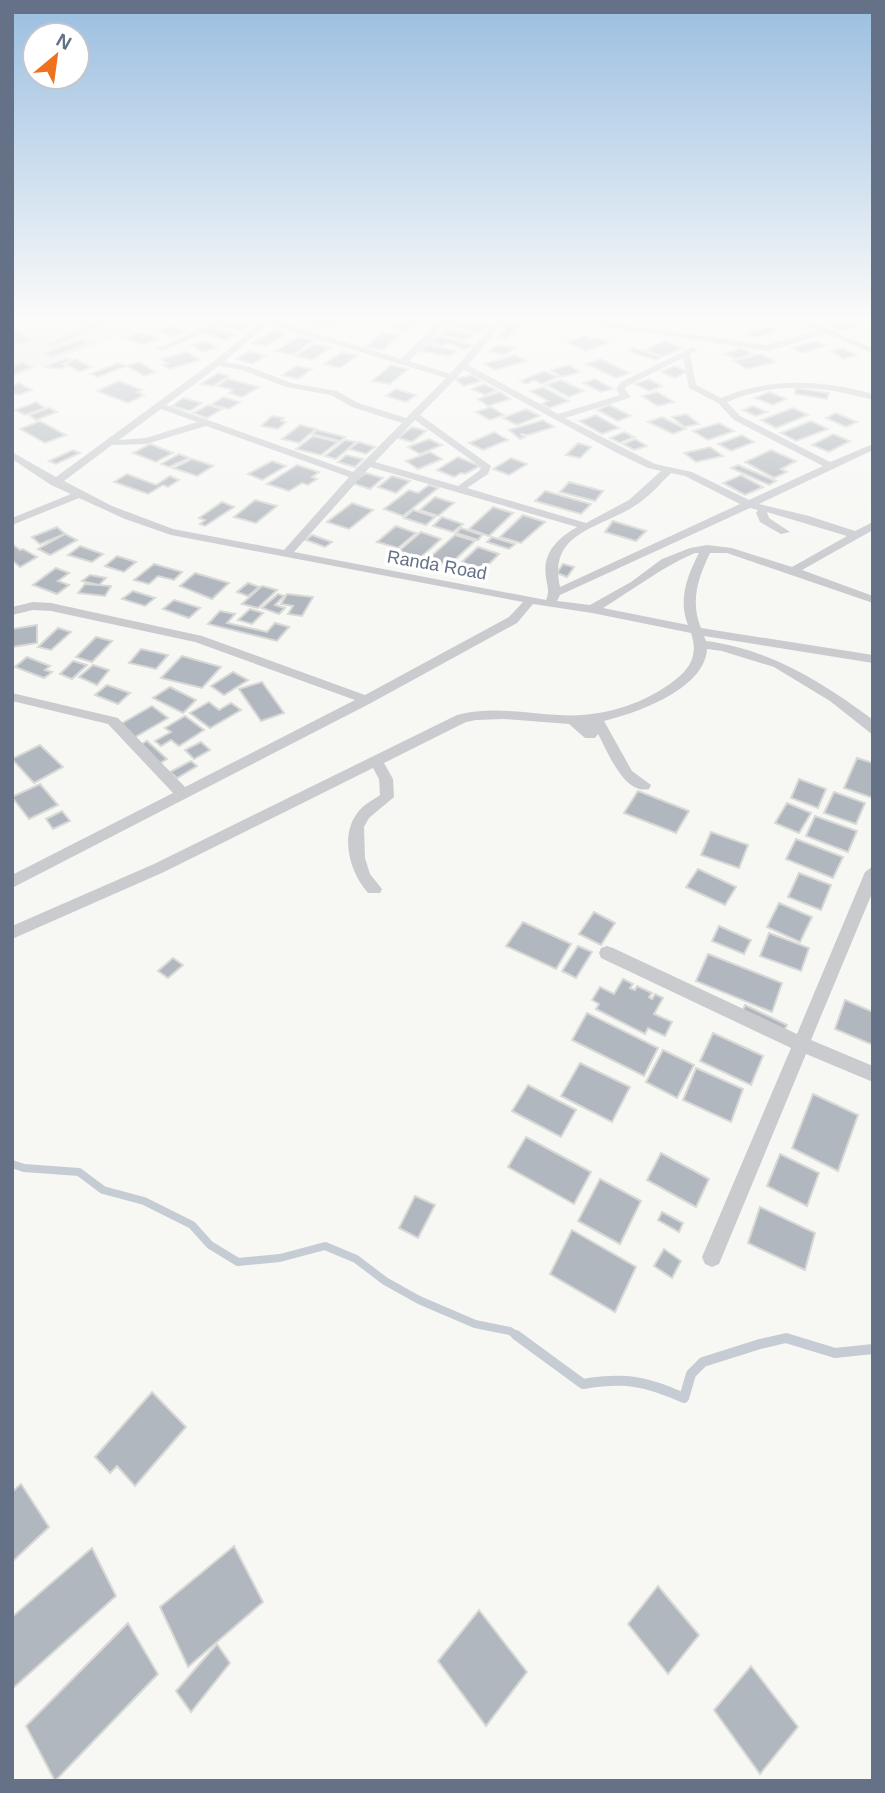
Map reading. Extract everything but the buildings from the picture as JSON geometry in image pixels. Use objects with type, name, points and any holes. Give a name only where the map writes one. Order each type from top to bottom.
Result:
[{"type":"street","points":[[55,483],[161,403]]},
{"type":"street","points":[[351,403],[411,419],[486,466],[484,472],[458,490]]},
{"type":"street","points":[[286,555],[355,476],[427,403]]},
{"type":"street","points":[[531,403],[620,451],[668,470],[688,474],[748,503],[853,534]]},
{"type":"street","points":[[557,417],[604,403]]},
{"type":"street","points":[[723,403],[737,418],[832,467]]},
{"type":"street","points":[[158,405],[355,476]]},
{"type":"street","points":[[109,442],[125,445],[150,442],[205,423]]},
{"type":"street","points":[[150,442],[160,428]]},
{"type":"street","points":[[668,470],[632,503],[568,536],[553,552],[549,564],[552,598],[620,568],[748,503],[832,467],[853,453],[873,447]]},
{"type":"street","name":"Randa Road","points":[[12,455],[55,483],[114,513],[171,532],[531,600],[552,598],[699,637],[873,659]]},
{"type":"street","points":[[368,463],[586,526]]},
{"type":"street","points":[[12,522],[77,495]]},
{"type":"street","points":[[765,508],[761,513],[764,520],[785,531]]},
{"type":"street","points":[[793,571],[853,534],[873,525]]},
{"type":"street","points":[[12,933],[159,867],[462,718],[491,712],[572,720],[594,719],[627,710],[675,687],[691,673],[700,659],[699,637],[689,612],[691,588],[707,548]]},
{"type":"street","points":[[593,609],[635,584],[666,561],[707,548],[728,550],[873,600]]},
{"type":"street","points":[[12,882],[366,700],[513,620],[531,600]]},
{"type":"street","points":[[12,611],[33,606],[51,607],[198,639],[366,700]]},
{"type":"street","points":[[699,637],[778,664],[835,698],[867,722],[873,731]]},
{"type":"street","points":[[14,701],[113,721],[182,793]]},
{"type":"street","points":[[572,720],[590,735],[599,724],[627,774],[644,785]]},
{"type":"street","points":[[374,889],[363,877],[357,858],[357,827],[364,814],[387,797],[386,779],[375,760]]},
{"type":"street","points":[[712,1257],[873,872]]},
{"type":"street","points":[[607,953],[801,1044],[873,1074]]},
{"type":"waterway","points":[[12,1164],[24,1168],[79,1172],[103,1190],[144,1201],[192,1225],[210,1245],[238,1262],[280,1258],[325,1246],[356,1259],[385,1281],[419,1300],[475,1324],[510,1331],[516,1335]]},
{"type":"waterway","points":[[516,1335],[583,1384],[635,1382],[684,1398],[691,1374],[703,1362],[760,1344],[786,1338],[835,1353],[873,1349]]}]
